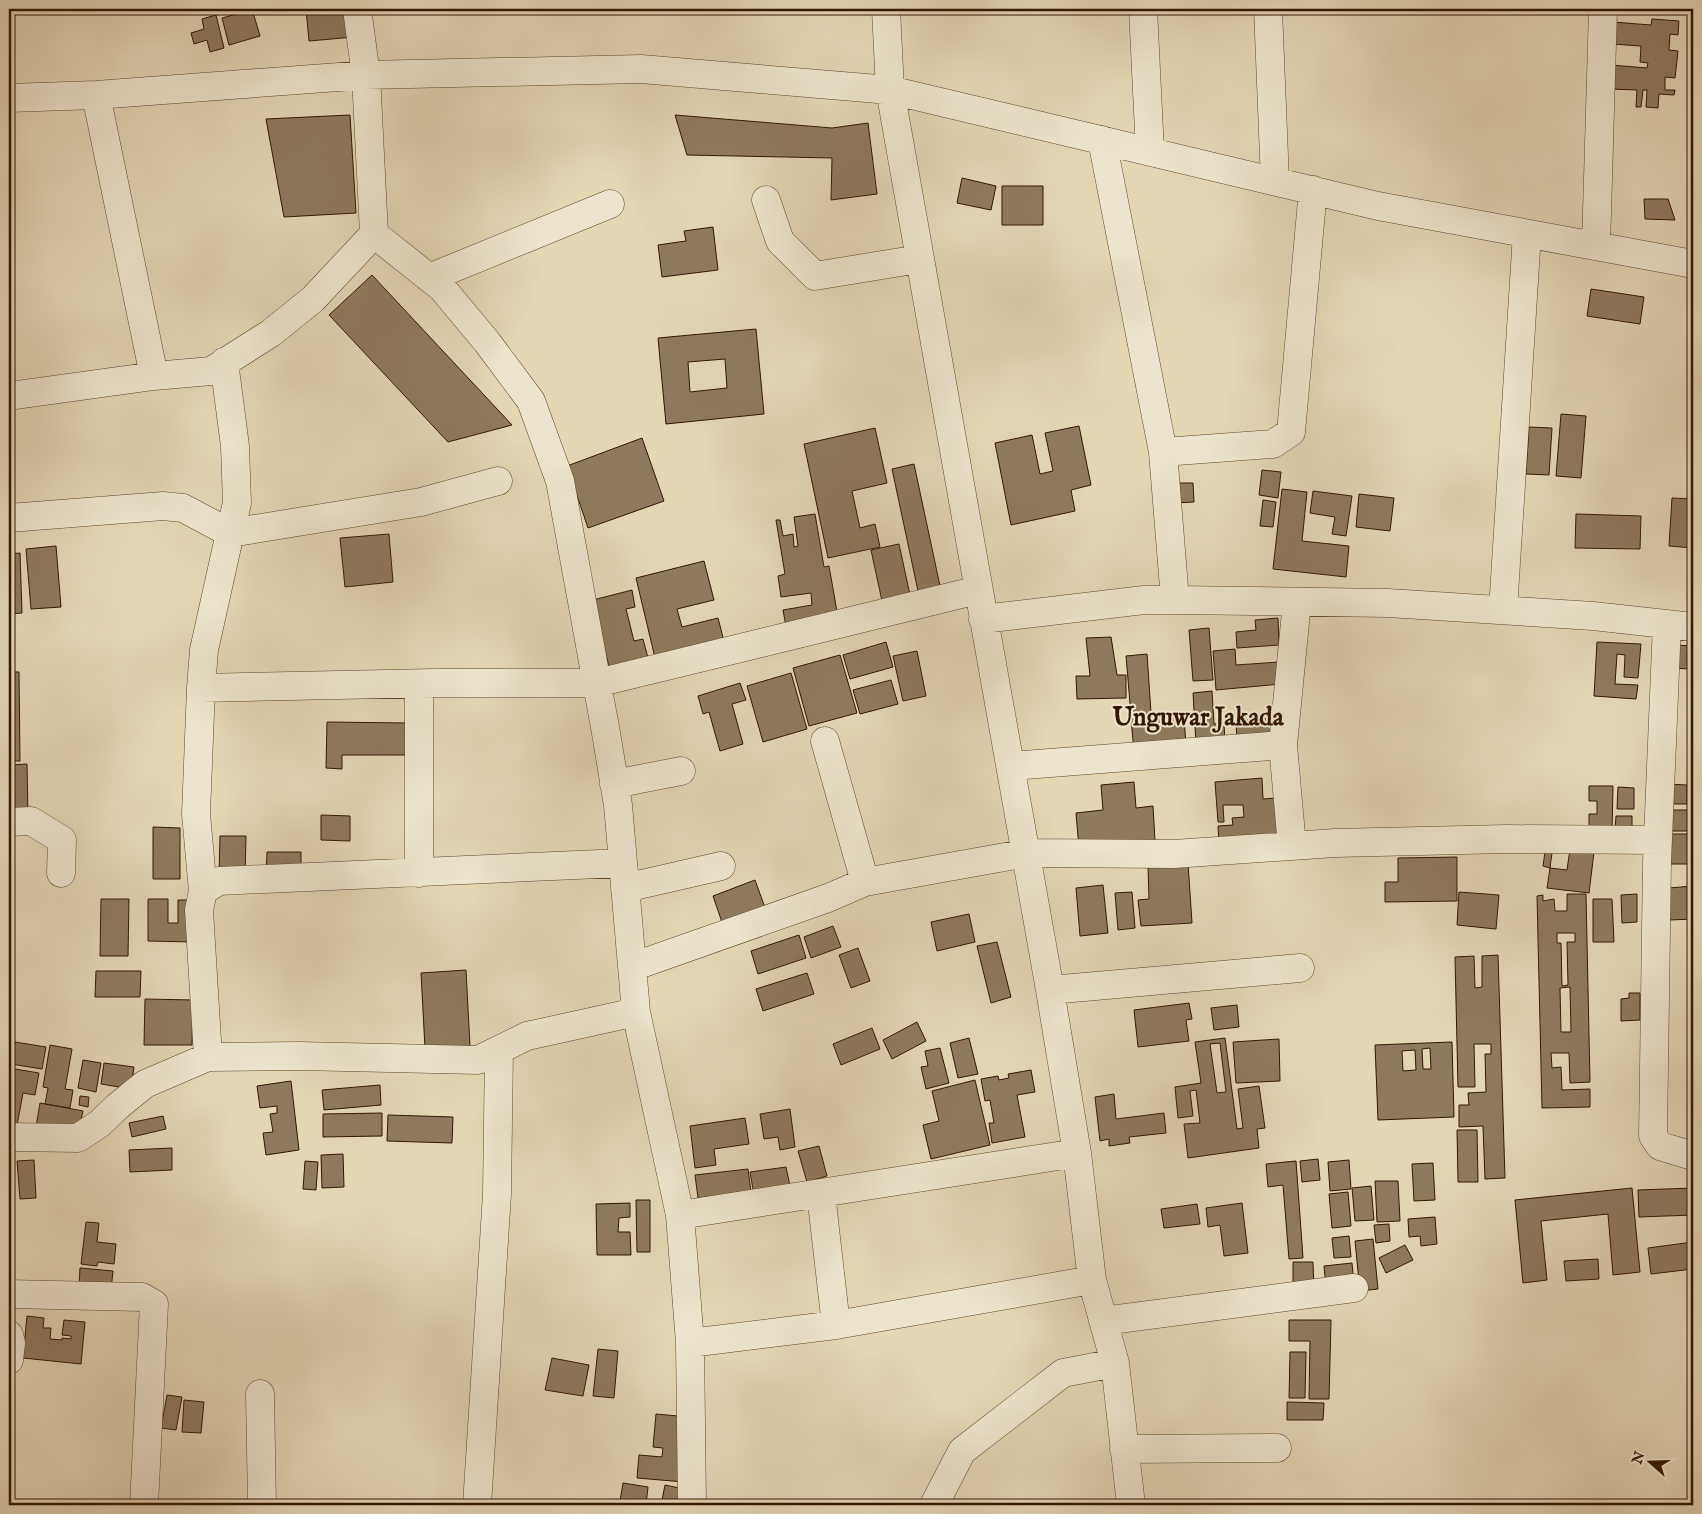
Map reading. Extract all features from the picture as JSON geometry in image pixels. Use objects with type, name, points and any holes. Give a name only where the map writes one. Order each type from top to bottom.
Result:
[{"type":"street","points":[[9,396],[154,376],[212,371],[272,333],[313,299],[374,234],[366,75],[357,9]]},
{"type":"street","points":[[886,9],[890,90],[983,619],[1027,853],[1077,1153],[1092,1280],[1114,1363],[1131,1505]]},
{"type":"street","points":[[1143,9],[1150,152]]},
{"type":"street","points":[[1268,9],[1275,181]]},
{"type":"street","points":[[1596,246],[1603,9]]},
{"type":"street","points":[[9,98],[96,95],[366,75],[641,69],[890,90],[1378,206],[1693,264]]},
{"type":"street","points":[[96,95],[154,376]]},
{"type":"street","points":[[1102,140],[1163,452],[1175,600]]},
{"type":"street","points":[[1163,452],[1273,444],[1291,432],[1313,190]]},
{"type":"street","points":[[766,200],[780,241],[815,276],[919,259]]},
{"type":"street","points":[[429,278],[610,204]]},
{"type":"street","points":[[374,234],[442,288],[487,342],[531,401],[560,481],[614,784],[636,1012],[680,1215],[690,1343],[692,1505]]},
{"type":"street","points":[[1503,610],[1527,234]]},
{"type":"street","points":[[208,1057],[199,910],[202,890],[196,814],[204,650],[237,503],[235,455],[224,362]]},
{"type":"street","points":[[9,518],[163,506],[183,508],[230,533],[421,502],[498,481]]},
{"type":"street","points":[[201,688],[597,683],[978,590]]},
{"type":"street","points":[[983,619],[1144,600],[1175,600],[1388,603],[1593,616],[1680,626],[1658,840],[1653,1136],[1660,1146],[1670,1151],[1693,1156]]},
{"type":"street","points":[[1292,846],[1283,745],[1298,602]]},
{"type":"street","points":[[419,873],[420,684]]},
{"type":"street","points":[[825,742],[865,882]]},
{"type":"street","points":[[1011,766],[1283,745]]},
{"type":"street","points":[[614,784],[681,771]]},
{"type":"street","points":[[9,822],[31,821],[62,840],[61,873]]},
{"type":"street","points":[[632,967],[828,898],[865,882],[1027,853],[1174,854],[1335,842],[1658,840]]},
{"type":"street","points":[[202,890],[219,881],[419,873],[624,875],[721,866]]},
{"type":"street","points":[[1050,990],[1300,968]]},
{"type":"street","points":[[9,1137],[78,1138],[99,1124],[145,1084],[208,1057],[299,1056],[478,1060],[527,1036],[636,1012]]},
{"type":"street","points":[[478,1505],[498,1194],[499,1050]]},
{"type":"street","points":[[680,1215],[1077,1153]]},
{"type":"street","points":[[821,1194],[836,1325]]},
{"type":"street","points":[[690,1343],[836,1325],[1092,1280]]},
{"type":"street","points":[[1103,1321],[1354,1288]]},
{"type":"street","points":[[9,1294],[142,1297],[154,1304],[144,1505]]},
{"type":"street","points":[[9,1335],[11,1343],[9,1360]]},
{"type":"street","points":[[934,1505],[962,1451],[1063,1373],[1114,1363]]},
{"type":"street","points":[[260,1394],[262,1505]]},
{"type":"street","points":[[1124,1449],[1277,1448]]},
{"type":"building","points":[[243,9],[252,9],[260,36],[229,45],[222,18],[244,12]]},
{"type":"building","points":[[306,9],[351,9],[354,37],[309,41]]},
{"type":"building","points":[[495,9],[536,9],[495,13]]},
{"type":"building","points":[[216,15],[224,48],[210,52],[207,40],[194,44],[191,33],[204,29],[202,19]]},
{"type":"building","points":[[1652,19],[1679,21],[1678,35],[1670,34],[1669,50],[1678,51],[1675,78],[1665,77],[1665,90],[1675,90],[1674,95],[1659,94],[1658,108],[1646,107],[1647,90],[1643,90],[1641,107],[1636,107],[1637,90],[1609,89],[1611,65],[1647,68],[1648,63],[1640,62],[1641,46],[1612,44],[1613,22],[1651,25]]},
{"type":"building","points":[[350,115],[356,213],[284,217],[266,119]]},
{"type":"building","points":[[675,115],[832,128],[868,123],[877,194],[831,200],[832,158],[687,155]]},
{"type":"building","points":[[962,178],[996,186],[991,210],[957,203]]},
{"type":"building","points":[[1002,186],[1043,186],[1043,225],[1002,225]]},
{"type":"building","points":[[1644,199],[1668,199],[1675,220],[1645,219]]},
{"type":"building","points":[[713,227],[718,270],[662,277],[658,245],[686,241],[684,231]]},
{"type":"building","points":[[372,275],[512,425],[448,442],[329,315]]},
{"type":"building","points":[[1591,289],[1644,297],[1640,324],[1587,316]]},
{"type":"building","points":[[756,329],[764,414],[666,424],[658,338]],"holes":[[[725,359],[727,388],[690,392],[688,362]]]},
{"type":"building","points":[[1561,414],[1586,416],[1581,478],[1556,476]]},
{"type":"building","points":[[1079,426],[1091,485],[1071,490],[1075,511],[1011,525],[995,443],[1032,435],[1040,474],[1053,471],[1045,433]]},
{"type":"building","points":[[1529,427],[1552,428],[1549,475],[1526,474]]},
{"type":"building","points":[[875,428],[887,483],[852,491],[860,528],[875,524],[880,547],[828,558],[804,444]]},
{"type":"building","points":[[642,438],[664,501],[588,528],[567,466]]},
{"type":"building","points":[[914,464],[940,586],[918,591],[892,469]]},
{"type":"building","points":[[1262,470],[1281,472],[1278,498],[1259,495]]},
{"type":"building","points":[[1173,483],[1193,483],[1194,502],[1174,503]]},
{"type":"building","points":[[1282,489],[1307,492],[1302,541],[1349,546],[1346,577],[1273,569]]},
{"type":"building","points":[[1313,491],[1352,496],[1346,536],[1332,534],[1335,517],[1310,513]]},
{"type":"building","points":[[1359,494],[1394,498],[1390,531],[1356,527]]},
{"type":"building","points":[[1672,498],[1693,499],[1693,548],[1669,546]]},
{"type":"building","points":[[1263,500],[1276,502],[1273,527],[1260,526]]},
{"type":"building","points":[[815,514],[824,567],[829,566],[839,623],[787,632],[783,610],[812,605],[811,593],[781,597],[778,576],[785,574],[776,520],[780,520],[783,536],[793,534],[794,547],[798,546],[794,517]]},
{"type":"building","points":[[1576,514],[1641,516],[1640,549],[1575,548]]},
{"type":"building","points":[[389,534],[393,582],[345,587],[340,538]]},
{"type":"building","points":[[899,544],[910,595],[882,601],[871,550]]},
{"type":"building","points":[[56,546],[61,607],[31,609],[26,549]]},
{"type":"building","points":[[20,553],[22,613],[9,614],[9,554]]},
{"type":"building","points":[[704,561],[714,600],[677,609],[682,627],[718,618],[725,645],[656,662],[636,578]]},
{"type":"building","points":[[632,590],[635,607],[626,609],[634,641],[643,639],[648,658],[609,667],[593,600]]},
{"type":"building","points":[[1278,618],[1279,645],[1237,648],[1236,632],[1256,630],[1255,620]]},
{"type":"building","points":[[1209,628],[1213,680],[1193,681],[1189,630]]},
{"type":"building","points":[[1111,637],[1117,675],[1126,675],[1126,698],[1077,699],[1076,676],[1090,676],[1086,638]]},
{"type":"building","points":[[886,642],[893,667],[850,679],[843,655]]},
{"type":"building","points":[[1597,642],[1641,644],[1638,678],[1624,677],[1625,655],[1617,654],[1615,684],[1638,685],[1636,699],[1594,696]]},
{"type":"building","points":[[1675,645],[1693,646],[1690,669],[1672,668]]},
{"type":"building","points":[[1235,649],[1236,665],[1279,662],[1281,684],[1216,690],[1213,651]]},
{"type":"building","points":[[917,651],[926,696],[903,701],[893,656]]},
{"type":"building","points":[[1147,654],[1151,713],[1131,715],[1126,656]]},
{"type":"building","points":[[840,655],[857,713],[809,726],[793,668]]},
{"type":"building","points":[[9,672],[19,672],[20,761],[9,761]]},
{"type":"building","points":[[791,673],[807,729],[763,742],[747,686]]},
{"type":"building","points":[[891,680],[898,704],[860,714],[853,690]]},
{"type":"building","points":[[740,683],[746,700],[732,704],[743,744],[720,751],[709,712],[703,714],[698,696]]},
{"type":"building","points":[[1212,691],[1214,724],[1224,723],[1225,742],[1196,744],[1193,693]]},
{"type":"building","points":[[1184,715],[1186,747],[1134,751],[1131,719]]},
{"type":"building","points":[[1278,718],[1279,741],[1237,744],[1236,721]]},
{"type":"building","points":[[327,722],[408,723],[407,755],[342,755],[342,769],[326,768]]},
{"type":"building","points":[[27,764],[28,817],[9,817],[9,765]]},
{"type":"building","points":[[1262,778],[1263,799],[1275,798],[1278,839],[1219,844],[1218,826],[1233,825],[1232,818],[1244,817],[1243,805],[1223,805],[1224,822],[1218,822],[1215,782]]},
{"type":"building","points":[[1134,782],[1136,808],[1153,806],[1155,841],[1079,848],[1076,813],[1103,810],[1101,785]]},
{"type":"building","points":[[1666,784],[1687,785],[1687,804],[1666,804]]},
{"type":"building","points":[[1589,786],[1613,786],[1612,830],[1589,830],[1589,814],[1597,814],[1597,801],[1589,801]]},
{"type":"building","points":[[1618,787],[1634,788],[1634,809],[1617,809]]},
{"type":"building","points":[[1667,810],[1693,810],[1693,831],[1667,831]]},
{"type":"building","points":[[321,815],[350,816],[350,841],[321,840]]},
{"type":"building","points":[[1616,816],[1632,816],[1632,830],[1615,830]]},
{"type":"building","points":[[153,827],[180,828],[180,879],[153,879]]},
{"type":"building","points":[[1666,834],[1688,834],[1688,864],[1666,864]]},
{"type":"building","points":[[220,836],[246,836],[245,877],[219,876]]},
{"type":"building","points":[[1570,849],[1594,852],[1589,893],[1547,888],[1550,868],[1567,870]]},
{"type":"building","points":[[267,852],[301,852],[301,876],[266,876]]},
{"type":"building","points":[[1545,852],[1552,853],[1550,868],[1543,866]]},
{"type":"building","points":[[1457,857],[1457,901],[1385,902],[1385,882],[1398,882],[1398,858]]},
{"type":"building","points":[[1188,863],[1192,923],[1141,926],[1138,900],[1149,899],[1148,866]]},
{"type":"building","points":[[755,880],[768,916],[725,931],[713,896]]},
{"type":"building","points":[[1103,885],[1108,933],[1080,936],[1076,888]]},
{"type":"building","points":[[1693,886],[1693,919],[1670,920],[1669,888]]},
{"type":"building","points":[[1132,892],[1135,928],[1118,930],[1115,893]]},
{"type":"building","points":[[1459,892],[1499,895],[1496,929],[1457,925]]},
{"type":"building","points":[[1567,894],[1586,894],[1590,1082],[1570,1083],[1569,1053],[1551,1053],[1552,1068],[1561,1067],[1562,1090],[1590,1089],[1590,1107],[1542,1108],[1537,896],[1543,895],[1543,901],[1554,899],[1555,911],[1567,911]],"holes":[[[1557,933],[1575,933],[1575,942],[1567,942],[1568,985],[1562,986],[1561,943],[1557,943]],[[1570,987],[1571,1032],[1561,1032],[1560,988]]]},
{"type":"building","points":[[1637,894],[1637,922],[1622,923],[1621,895]]},
{"type":"building","points":[[101,899],[129,899],[128,956],[100,956]]},
{"type":"building","points":[[148,899],[168,899],[168,923],[178,923],[178,900],[195,900],[194,942],[148,941]]},
{"type":"building","points":[[1593,899],[1612,899],[1614,942],[1593,942]]},
{"type":"building","points":[[969,914],[975,942],[937,951],[931,922]]},
{"type":"building","points":[[833,926],[841,947],[811,958],[804,937]]},
{"type":"building","points":[[799,935],[806,958],[758,974],[751,951]]},
{"type":"building","points":[[997,942],[1011,997],[991,1003],[977,946]]},
{"type":"building","points":[[858,948],[870,981],[851,988],[839,955]]},
{"type":"building","points":[[1498,955],[1505,1178],[1485,1179],[1483,1126],[1459,1127],[1459,1105],[1469,1105],[1468,1093],[1486,1092],[1485,1054],[1491,1054],[1491,1044],[1474,1044],[1475,1087],[1458,1087],[1455,957],[1474,956],[1475,988],[1482,987],[1482,956]]},
{"type":"building","points":[[466,970],[470,1046],[425,1048],[421,973]]},
{"type":"building","points":[[96,971],[141,971],[140,997],[95,997]]},
{"type":"building","points":[[807,973],[814,994],[763,1011],[756,989]]},
{"type":"building","points":[[1629,993],[1640,993],[1640,1020],[1621,1021],[1621,999],[1629,998]]},
{"type":"building","points":[[145,999],[193,1000],[192,1045],[144,1045]]},
{"type":"building","points":[[1189,1003],[1192,1019],[1186,1020],[1189,1041],[1138,1047],[1134,1010]]},
{"type":"building","points":[[1237,1005],[1239,1027],[1214,1030],[1211,1008]]},
{"type":"building","points":[[917,1022],[926,1041],[892,1059],[883,1040]]},
{"type":"building","points":[[872,1028],[880,1049],[841,1065],[833,1044]]},
{"type":"building","points":[[969,1038],[978,1074],[958,1078],[950,1043]]},
{"type":"building","points":[[1225,1038],[1237,1129],[1243,1128],[1238,1089],[1259,1086],[1265,1128],[1257,1129],[1259,1148],[1188,1158],[1184,1124],[1200,1123],[1196,1090],[1190,1091],[1193,1116],[1178,1118],[1175,1087],[1201,1083],[1195,1042]],"holes":[[[1220,1043],[1226,1092],[1217,1093],[1210,1044]]]},
{"type":"building","points":[[1279,1039],[1280,1081],[1236,1083],[1233,1042]]},
{"type":"building","points":[[15,1042],[46,1047],[42,1069],[11,1064]]},
{"type":"building","points":[[1452,1042],[1454,1117],[1378,1120],[1375,1045]],"holes":[[[1430,1048],[1431,1069],[1423,1069],[1422,1049]],[[1415,1050],[1416,1070],[1403,1071],[1402,1051]]]},
{"type":"building","points":[[50,1045],[72,1049],[65,1089],[73,1090],[70,1108],[45,1104],[48,1088],[43,1087]]},
{"type":"building","points":[[940,1048],[949,1083],[926,1089],[921,1067],[928,1066],[925,1051]]},
{"type":"building","points":[[83,1060],[101,1063],[96,1092],[78,1088]]},
{"type":"building","points":[[104,1063],[134,1067],[131,1089],[101,1084]]},
{"type":"building","points":[[9,1068],[39,1073],[35,1095],[23,1093],[16,1131],[9,1130]]},
{"type":"building","points":[[1031,1070],[1035,1092],[1017,1095],[1025,1137],[992,1143],[989,1123],[994,1123],[990,1100],[985,1101],[981,1079],[998,1076],[999,1080],[1009,1078],[1008,1074]]},
{"type":"building","points":[[975,1080],[990,1145],[931,1159],[923,1125],[939,1121],[932,1091]]},
{"type":"building","points":[[291,1081],[299,1150],[266,1155],[263,1133],[273,1132],[270,1114],[277,1113],[277,1106],[260,1108],[257,1086]]},
{"type":"building","points":[[380,1085],[381,1105],[324,1110],[322,1090]]},
{"type":"building","points":[[1114,1094],[1116,1119],[1164,1113],[1166,1133],[1129,1137],[1130,1143],[1109,1146],[1109,1139],[1100,1141],[1095,1097]]},
{"type":"building","points":[[80,1096],[89,1097],[88,1107],[79,1105]]},
{"type":"building","points":[[40,1103],[83,1111],[78,1134],[36,1127]]},
{"type":"building","points":[[790,1109],[795,1147],[780,1150],[778,1137],[764,1139],[760,1114]]},
{"type":"building","points":[[382,1113],[382,1136],[323,1137],[323,1114]]},
{"type":"building","points":[[388,1115],[453,1117],[452,1143],[387,1141]]},
{"type":"building","points":[[163,1116],[166,1129],[132,1137],[129,1123]]},
{"type":"building","points":[[745,1118],[749,1144],[714,1149],[716,1165],[695,1168],[690,1126]]},
{"type":"building","points":[[1457,1130],[1477,1130],[1478,1182],[1458,1182]]},
{"type":"building","points":[[819,1146],[827,1176],[807,1182],[798,1151]]},
{"type":"building","points":[[172,1148],[172,1170],[130,1172],[129,1150]]},
{"type":"building","points":[[343,1154],[344,1187],[322,1188],[321,1155]]},
{"type":"building","points":[[10,1159],[12,1200],[9,1200]]},
{"type":"building","points":[[1318,1159],[1320,1180],[1302,1182],[1300,1161]]},
{"type":"building","points":[[34,1160],[36,1198],[20,1199],[17,1161]]},
{"type":"building","points":[[1349,1160],[1351,1189],[1330,1191],[1328,1162]]},
{"type":"building","points":[[305,1161],[318,1162],[316,1190],[303,1189]]},
{"type":"building","points":[[1296,1161],[1303,1258],[1289,1259],[1283,1185],[1268,1187],[1266,1164]]},
{"type":"building","points":[[1433,1163],[1435,1200],[1414,1201],[1412,1164]]},
{"type":"building","points":[[786,1167],[790,1186],[755,1201],[750,1172]]},
{"type":"building","points":[[748,1169],[751,1192],[698,1198],[695,1175]]},
{"type":"building","points":[[1375,1181],[1398,1181],[1400,1221],[1377,1222]]},
{"type":"building","points":[[1371,1186],[1374,1220],[1355,1221],[1352,1188]]},
{"type":"building","points":[[1632,1188],[1640,1272],[1613,1275],[1608,1214],[1541,1221],[1547,1280],[1523,1283],[1515,1200]]},
{"type":"building","points":[[1693,1188],[1693,1215],[1639,1217],[1638,1190]]},
{"type":"building","points":[[1348,1192],[1351,1226],[1332,1228],[1329,1194]]},
{"type":"building","points":[[636,1200],[650,1200],[650,1252],[637,1252]]},
{"type":"building","points":[[630,1203],[630,1217],[619,1218],[618,1232],[630,1232],[631,1255],[597,1255],[596,1204]]},
{"type":"building","points":[[1242,1203],[1248,1253],[1224,1256],[1220,1225],[1208,1227],[1206,1208]]},
{"type":"building","points":[[1197,1204],[1200,1224],[1164,1228],[1161,1209]]},
{"type":"building","points":[[1435,1217],[1437,1244],[1421,1246],[1420,1236],[1409,1237],[1408,1219]]},
{"type":"building","points":[[1688,1217],[1693,1217],[1693,1234],[1688,1234]]},
{"type":"building","points":[[86,1222],[99,1223],[97,1242],[116,1244],[114,1264],[98,1262],[97,1266],[81,1264]]},
{"type":"building","points":[[1389,1224],[1390,1241],[1376,1243],[1374,1225]]},
{"type":"building","points":[[1349,1236],[1351,1257],[1334,1258],[1332,1238]]},
{"type":"building","points":[[1373,1239],[1378,1289],[1360,1291],[1355,1241]]},
{"type":"building","points":[[1693,1242],[1693,1269],[1651,1274],[1648,1248]]},
{"type":"building","points":[[1405,1245],[1413,1260],[1386,1273],[1379,1258]]},
{"type":"building","points":[[1598,1259],[1599,1279],[1566,1281],[1564,1261]]},
{"type":"building","points":[[1293,1262],[1313,1262],[1314,1292],[1293,1293]]},
{"type":"building","points":[[1352,1263],[1354,1284],[1326,1287],[1324,1266]]},
{"type":"building","points":[[80,1268],[113,1271],[111,1290],[79,1287]]},
{"type":"building","points":[[27,1316],[44,1318],[43,1328],[51,1328],[50,1339],[71,1339],[71,1336],[62,1335],[64,1320],[85,1322],[81,1364],[23,1358]]},
{"type":"building","points":[[1289,1320],[1331,1320],[1329,1399],[1309,1399],[1310,1341],[1289,1341]]},
{"type":"building","points":[[598,1349],[618,1351],[614,1398],[593,1396]]},
{"type":"building","points":[[1290,1352],[1306,1352],[1305,1398],[1289,1398]]},
{"type":"building","points":[[552,1358],[589,1365],[583,1396],[545,1390]]},
{"type":"building","points":[[167,1395],[182,1397],[176,1430],[161,1428]]},
{"type":"building","points":[[184,1400],[204,1402],[201,1433],[182,1432]]},
{"type":"building","points":[[1287,1402],[1324,1403],[1323,1420],[1287,1420]]},
{"type":"building","points":[[656,1414],[689,1417],[684,1482],[637,1478],[639,1455],[662,1457],[663,1448],[653,1447]]},
{"type":"building","points":[[623,1483],[648,1487],[646,1505],[620,1501]]},
{"type":"building","points":[[665,1485],[684,1489],[680,1505],[661,1505]]},
{"type":"district","name":"Unguwar Jakada","points":[[1198,716]]}]
